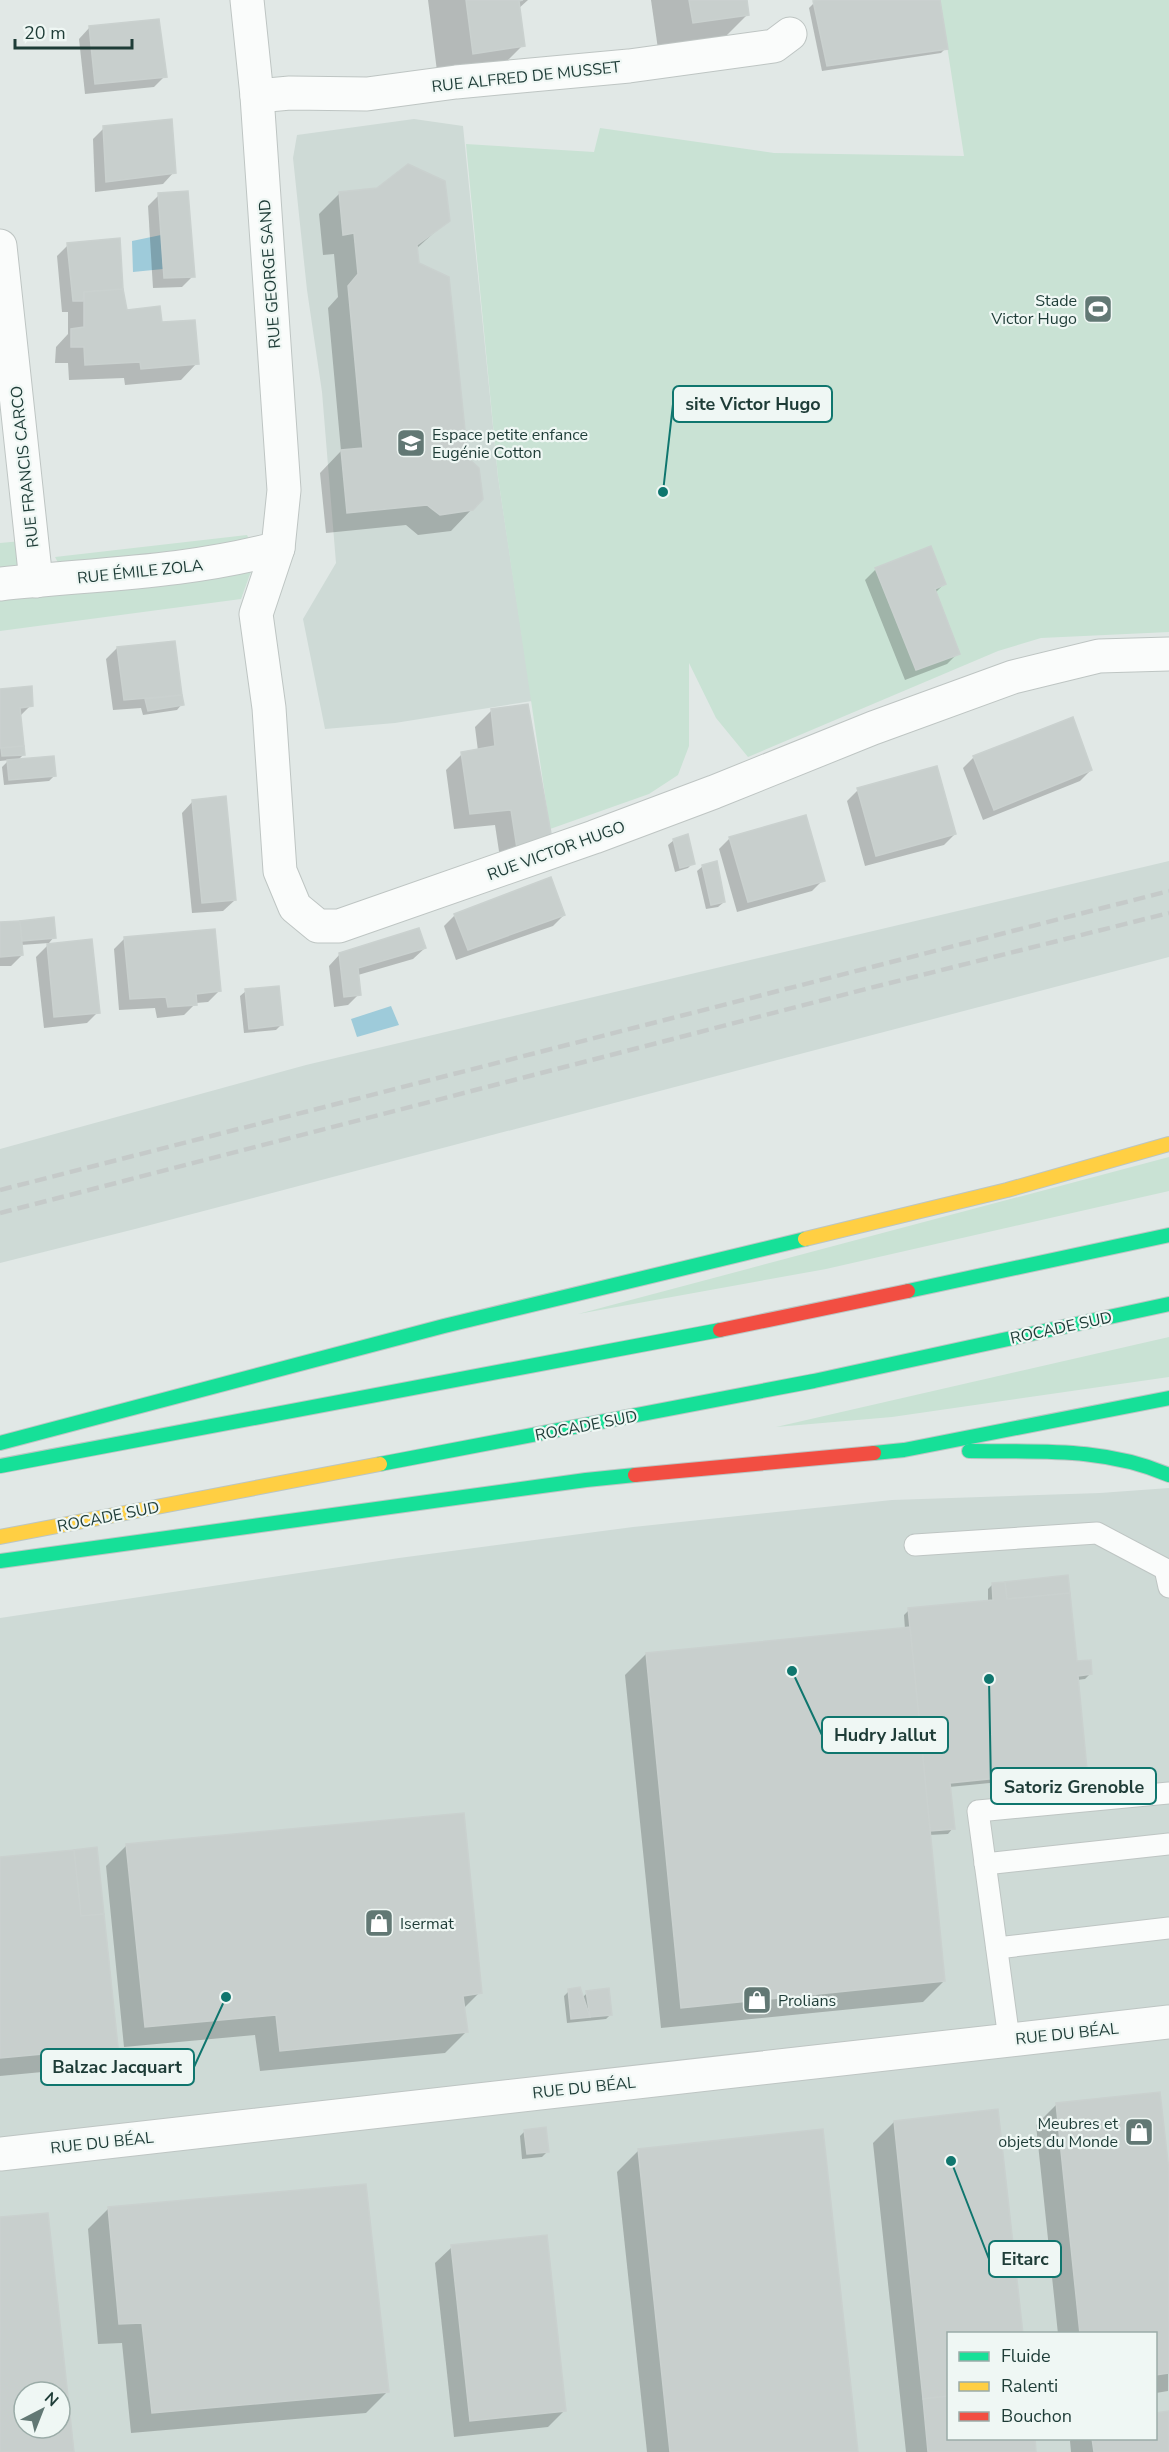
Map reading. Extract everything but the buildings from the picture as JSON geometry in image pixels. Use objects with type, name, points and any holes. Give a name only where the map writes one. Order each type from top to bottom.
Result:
[{"type":"highway","points":[[0,1443],[444,1326],[1007,1190],[1169,1143]]},
{"type":"highway","points":[[0,1466],[796,1315],[1169,1235]]},
{"type":"highway","name":"ROCADE SUD","points":[[0,1537],[814,1382],[1169,1304]]},
{"type":"highway","points":[[0,1561],[586,1480],[904,1450],[1169,1398]]},
{"type":"highway","points":[[904,1450],[1080,1454],[1119,1458],[1152,1467],[1169,1475]]},
{"type":"street","name":"RUE GEORGE SAND","points":[[247,0],[257,96],[284,490],[278,548]]},
{"type":"street","name":"RUE ALFRED DE MUSSET","points":[[257,96],[290,93],[367,94],[456,82],[629,66],[774,46],[790,34]]},
{"type":"street","name":"RUE FRANCIS CARCO","points":[[0,246],[36,581]]},
{"type":"street","name":"RUE ÉMILE ZOLA","points":[[0,584],[182,568],[231,561],[278,548]]},
{"type":"street","name":"RUE VICTOR HUGO","points":[[278,548],[256,614],[269,708],[280,871],[295,907],[318,926],[339,926],[594,837],[873,728],[1013,678],[1100,656],[1169,654]]},
{"type":"street","name":"RUE DU BÉAL","points":[[0,2154],[1169,2022]]},
{"type":"lane","points":[[915,1545],[1097,1533],[1165,1569],[1169,1587]]},
{"type":"lane","points":[[1009,2039],[978,1811],[1169,1793]]},
{"type":"lane","points":[[985,1864],[1169,1844]]},
{"type":"lane","points":[[997,1948],[1169,1928]]},
{"type":"shaded area","name":"Espace petite enfance Eugénie Cotton","points":[[414,119],[463,126],[498,477],[532,701],[395,723],[325,729],[303,619],[336,563],[322,392],[307,290],[293,158],[297,135]]},
{"type":"shaded area","points":[[1169,861],[1169,957],[0,1263],[0,1149],[306,1065]]},
{"type":"shaded area","points":[[1169,1488],[1169,2452],[0,2452],[0,1618],[399,1558],[633,1527],[892,1500],[1100,1493]]},
{"type":"green space","points":[[940,0],[1169,0],[1169,632],[1041,638],[998,651],[748,757],[716,718],[689,663],[689,746],[678,775],[649,794],[550,829],[498,477],[466,144],[594,152],[600,128],[774,153],[964,156]]},
{"type":"green space","points":[[247,535],[252,545],[61,568],[55,557]]},
{"type":"green space","points":[[33,540],[47,568],[0,573],[0,543]]},
{"type":"green space","points":[[253,566],[241,599],[0,631],[0,592]]},
{"type":"green space","points":[[1169,1157],[1169,1191],[826,1269],[578,1314]]},
{"type":"green space","points":[[1169,1337],[1169,1377],[892,1417],[776,1427]]},
{"type":"water","points":[[161,235],[163,269],[133,272],[132,241]]},
{"type":"water","points":[[391,1006],[399,1025],[357,1037],[351,1019]]},
{"type":"railway","points":[[0,1190],[1169,891]]},
{"type":"railway","points":[[0,1213],[1169,913]]},
{"type":"traffic: fast","points":[[908,1291],[1169,1235]]},
{"type":"traffic: fast","points":[[0,1443],[444,1326],[805,1239]]},
{"type":"traffic: fast","points":[[380,1464],[814,1381],[1169,1304]]},
{"type":"traffic: fast","points":[[0,1466],[720,1330]]},
{"type":"traffic: fast","points":[[874,1453],[904,1450],[1169,1398]]},
{"type":"traffic: fast","points":[[969,1451],[1096,1455],[1145,1466],[1169,1475]]},
{"type":"traffic: fast","points":[[0,1561],[635,1475]]},
{"type":"traffic: slow","points":[[805,1239],[1007,1190],[1169,1144]]},
{"type":"traffic: slow","points":[[0,1537],[380,1464]]},
{"type":"traffic: jam","points":[[720,1330],[908,1291]]},
{"type":"traffic: jam","points":[[635,1475],[874,1453]]},
{"type":"place","name":"Stade Victor Hugo","points":[[1098,309]]},
{"type":"place","name":"Espace petite enfance Eugénie Cotton","points":[[411,443]]},
{"type":"place","name":"site Victor Hugo","points":[[663,492]]},
{"type":"place","name":"Hudry Jallut","points":[[792,1671]]},
{"type":"place","name":"Satoriz Grenoble","points":[[989,1679]]},
{"type":"place","name":"Isermat","points":[[379,1923]]},
{"type":"place","name":"Balzac Jacquart","points":[[226,1997]]},
{"type":"place","name":"Prolians","points":[[757,2000]]},
{"type":"place","name":"Meubres et objets du Monde","points":[[1139,2132]]},
{"type":"place","name":"Eitarc","points":[[951,2161]]}]
